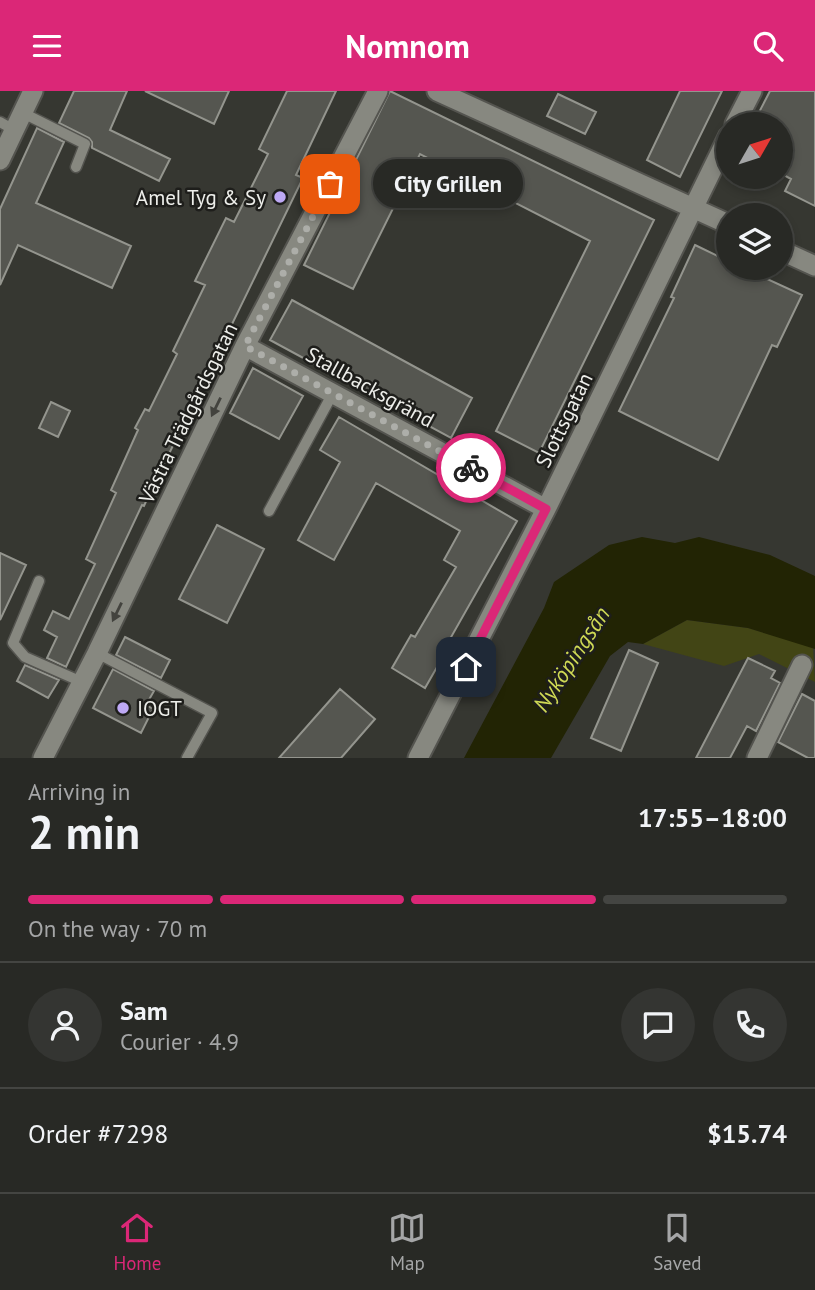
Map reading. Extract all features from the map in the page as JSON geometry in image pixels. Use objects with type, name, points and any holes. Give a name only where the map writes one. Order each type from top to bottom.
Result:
[{"type":"street","points":[[0,160],[12,122],[33,91]]},
{"type":"street","name":"Västra Trädgårdsgatan","points":[[43,758],[97,653],[245,346],[378,91]]},
{"type":"street","points":[[437,91],[716,218]]},
{"type":"street","points":[[741,112],[752,91]]},
{"type":"street","name":"Slottsgatan","points":[[418,758],[546,509],[716,160]]},
{"type":"street","points":[[793,256],[815,266]]},
{"type":"street","name":"Stallbacksgränd","points":[[245,346],[546,509]]},
{"type":"street","points":[[757,758],[802,665]]},
{"type":"lane","points":[[12,122],[85,144],[76,167]]},
{"type":"lane","points":[[269,511],[333,393]]},
{"type":"lane","points":[[38,581],[13,643],[25,657],[82,683]]},
{"type":"lane","points":[[97,653],[212,713],[187,758]]},
{"type":"shaded area","points":[[687,620],[748,628],[813,647],[815,682],[759,654],[724,666],[643,644]]},
{"type":"water","name":"Nyköpingsån","points":[[642,537],[675,543],[699,537],[770,555],[815,576],[815,649],[748,628],[687,620],[643,644],[628,642],[610,656],[551,758],[464,758],[544,608],[554,582],[609,545]]},
{"type":"building","points":[[74,91],[127,91],[110,130],[170,159],[159,181],[92,148],[89,138],[59,123]]},
{"type":"building","points":[[145,91],[229,91],[214,124]]},
{"type":"building","points":[[287,91],[336,91],[296,175],[303,178],[144,506],[142,505],[66,667],[47,658],[57,637],[44,630],[53,611],[69,619],[95,564],[86,559],[116,493],[111,490],[138,430],[135,428],[145,409],[149,411],[177,354],[173,351],[205,285],[195,281],[226,218],[234,222],[268,154],[259,149]]},
{"type":"building","points":[[390,91],[654,220],[539,453],[496,431],[590,241],[420,154],[353,289],[304,265]]},
{"type":"building","points":[[680,91],[722,91],[680,177],[647,160]]},
{"type":"building","points":[[770,91],[815,91],[815,206],[785,191],[793,189],[793,112],[759,112]]},
{"type":"building","points":[[558,94],[596,112],[585,134],[547,116]]},
{"type":"building","points":[[37,128],[64,142],[36,203],[131,246],[112,288],[18,245],[0,285],[0,209]]},
{"type":"building","points":[[695,245],[716,255],[716,280],[769,280],[802,295],[777,347],[772,345],[718,460],[619,411],[674,298],[671,297]]},
{"type":"building","points":[[292,300],[472,398],[451,438],[270,340]]},
{"type":"building","points":[[253,368],[303,396],[279,439],[230,413]]},
{"type":"building","points":[[51,402],[70,411],[58,437],[39,428]]},
{"type":"building","points":[[339,417],[517,521],[425,688],[392,668],[411,635],[415,637],[456,567],[444,560],[460,531],[376,483],[334,560],[298,540],[340,462],[320,450]]},
{"type":"building","points":[[217,525],[264,549],[227,623],[179,599]]},
{"type":"building","points":[[0,553],[26,565],[0,620]]},
{"type":"building","name":"IOGT","points":[[125,637],[170,660],[161,678],[116,655]]},
{"type":"building","points":[[629,650],[658,663],[621,751],[591,738]]},
{"type":"building","points":[[748,658],[775,671],[771,678],[780,683],[756,731],[747,726],[730,758],[696,758]]},
{"type":"building","points":[[25,665],[59,680],[48,698],[17,681]]},
{"type":"building","name":"IOGT","points":[[113,669],[154,691],[146,705],[153,709],[141,733],[93,708]]},
{"type":"building","points":[[340,689],[375,719],[341,758],[279,758]]},
{"type":"building","points":[[802,694],[815,701],[815,758],[808,758],[778,742]]},
{"type":"way so far","points":[[330,184],[245,346],[471,468]]},
{"type":"place","name":"City Grillen","points":[[330,184]]},
{"type":"place","name":"Amel Tyg & Sy","points":[[280,197]]},
{"type":"place","name":"IOGT","points":[[123,708]]},
{"type":"route","points":[[466,667],[546,509],[471,468]]}]
